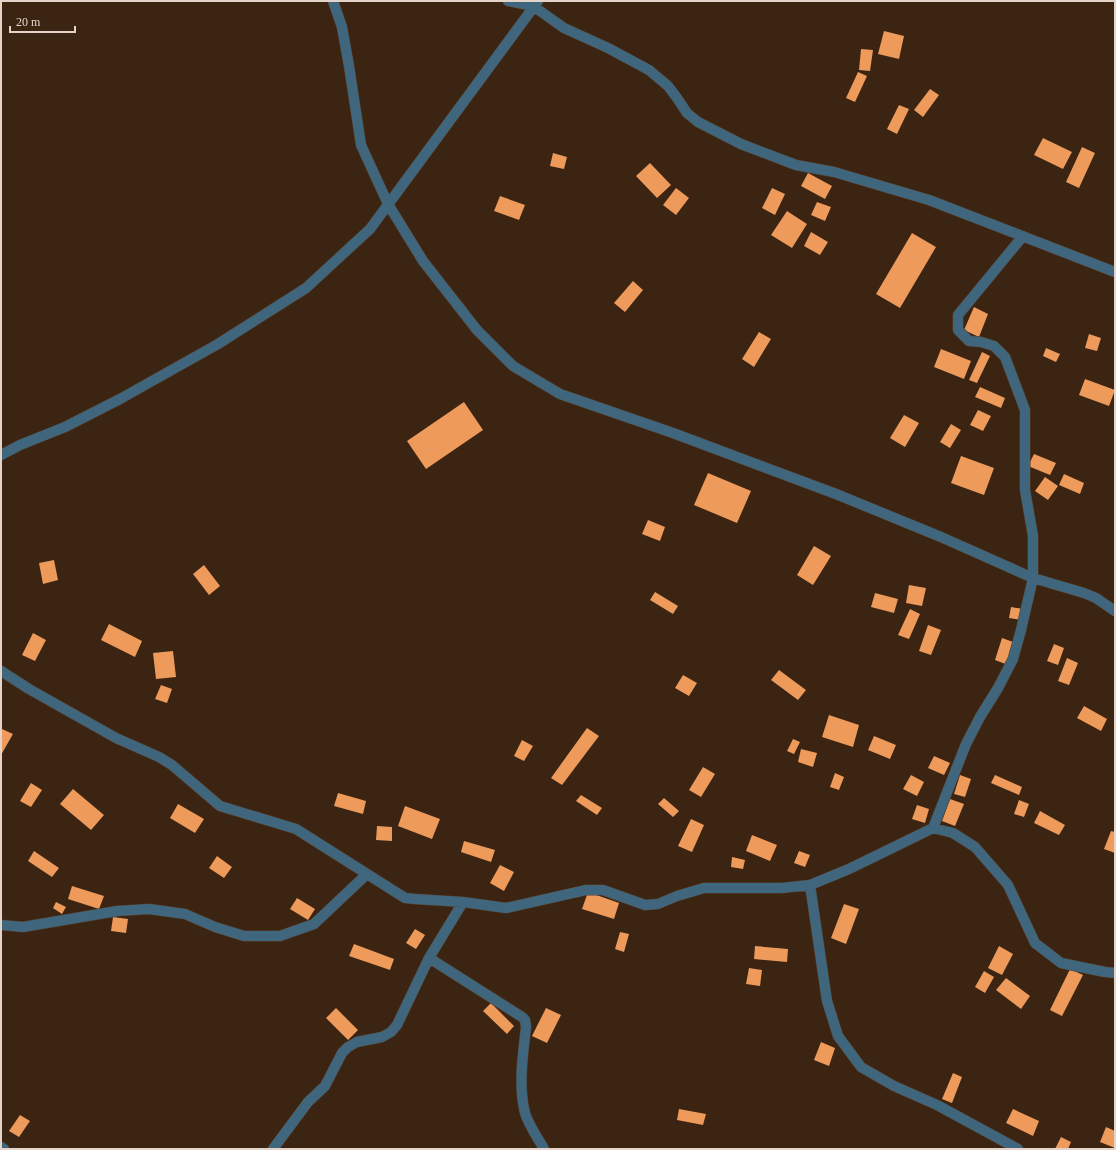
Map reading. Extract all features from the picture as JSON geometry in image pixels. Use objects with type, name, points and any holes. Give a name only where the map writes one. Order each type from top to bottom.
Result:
[{"type":"street","points":[[333,1],[342,27],[361,145],[388,204],[423,261],[477,330],[513,366],[560,394],[673,433],[836,494],[941,537],[1033,578],[1096,598],[1115,611]]},
{"type":"street","points":[[508,1],[536,3],[564,28],[608,48],[649,70],[668,86],[687,113],[698,122],[741,144],[796,164],[834,172],[929,200],[1115,272]]},
{"type":"street","points":[[1,455],[20,445],[65,427],[120,399],[218,344],[306,288],[370,229],[536,3]]},
{"type":"street","points":[[933,828],[966,744],[1013,659],[1033,578],[1033,536],[1026,490],[1024,410],[1005,357],[994,346],[981,342],[969,341],[958,330],[958,315],[1022,236]]},
{"type":"street","points":[[1,671],[29,689],[116,738],[159,757],[172,765],[220,806],[296,829],[405,898],[463,902],[506,908],[586,890],[603,890],[645,905],[658,904],[677,896],[704,888],[782,888],[810,885],[849,869],[933,828],[953,833],[975,847],[1008,885],[1035,943],[1061,963],[1115,973]]},
{"type":"street","points":[[1,925],[23,927],[117,911],[150,909],[185,914],[214,927],[244,936],[280,936],[314,924],[367,874]]},
{"type":"street","points":[[810,885],[828,1001],[838,1036],[861,1067],[894,1086],[936,1105],[1018,1149]]},
{"type":"street","points":[[273,1149],[308,1102],[325,1086],[342,1054],[348,1047],[357,1042],[382,1037],[391,1032],[397,1025],[430,958],[463,902]]},
{"type":"street","points":[[430,958],[525,1020],[526,1027],[522,1070],[522,1098],[526,1114],[544,1149]]},
{"type":"building","points":[[884,31],[904,36],[899,59],[878,54]]},
{"type":"building","points":[[861,49],[873,50],[870,71],[859,70]]},
{"type":"building","points":[[858,72],[867,76],[855,102],[846,98]]},
{"type":"building","points":[[930,89],[939,95],[923,117],[914,110]]},
{"type":"building","points":[[899,105],[909,109],[897,134],[887,129]]},
{"type":"building","points":[[1043,138],[1072,152],[1063,169],[1034,155]]},
{"type":"building","points":[[1082,147],[1095,153],[1079,188],[1066,182]]},
{"type":"building","points":[[553,153],[567,157],[564,169],[550,166]]},
{"type":"building","points":[[650,163],[671,185],[657,198],[636,176]]},
{"type":"building","points":[[808,173],[832,186],[825,199],[801,186]]},
{"type":"building","points":[[676,188],[689,198],[676,215],[663,205]]},
{"type":"building","points":[[772,188],[785,194],[775,215],[762,208]]},
{"type":"building","points":[[500,196],[525,205],[519,220],[494,211]]},
{"type":"building","points":[[817,202],[831,207],[825,221],[811,215]]},
{"type":"building","points":[[787,211],[807,224],[792,248],[771,235]]},
{"type":"building","points":[[811,232],[828,242],[820,255],[804,246]]},
{"type":"building","points":[[912,233],[936,247],[900,308],[876,294]]},
{"type":"building","points":[[633,281],[643,290],[625,312],[614,303]]},
{"type":"building","points":[[974,307],[988,314],[979,337],[964,330]]},
{"type":"building","points":[[759,332],[771,339],[754,367],[742,359]]},
{"type":"building","points":[[1089,334],[1101,338],[1097,351],[1085,348]]},
{"type":"building","points":[[1046,348],[1060,354],[1056,362],[1043,356]]},
{"type":"building","points":[[941,349],[971,361],[964,379],[934,367]]},
{"type":"building","points":[[982,352],[990,356],[977,383],[969,380]]},
{"type":"building","points":[[1085,379],[1115,390],[1109,406],[1079,395]]},
{"type":"building","points":[[980,387],[1005,398],[1001,408],[975,397]]},
{"type":"building","points":[[464,402],[483,430],[426,469],[407,441]]},
{"type":"building","points":[[978,410],[991,416],[983,431],[970,425]]},
{"type":"building","points":[[904,415],[919,423],[905,447],[890,438]]},
{"type":"building","points":[[951,424],[961,430],[950,448],[940,442]]},
{"type":"building","points":[[1034,454],[1056,463],[1050,475],[1028,466]]},
{"type":"building","points":[[961,456],[994,468],[984,495],[951,483]]},
{"type":"building","points":[[708,473],[751,491],[737,523],[694,505]]},
{"type":"building","points":[[1064,474],[1084,483],[1080,494],[1059,485]]},
{"type":"building","points":[[1045,477],[1058,486],[1048,500],[1035,491]]},
{"type":"building","points":[[648,520],[665,527],[660,541],[642,534]]},
{"type":"building","points":[[814,546],[831,556],[813,585],[797,575]]},
{"type":"building","points":[[54,560],[58,580],[43,584],[39,563]]},
{"type":"building","points":[[204,565],[220,586],[209,595],[193,574]]},
{"type":"building","points":[[909,585],[926,588],[922,606],[906,603]]},
{"type":"building","points":[[655,592],[678,606],[673,614],[650,600]]},
{"type":"building","points":[[875,593],[898,599],[894,613],[871,607]]},
{"type":"building","points":[[1011,607],[1023,609],[1022,620],[1009,618]]},
{"type":"building","points":[[910,609],[920,614],[909,639],[898,635]]},
{"type":"building","points":[[109,624],[142,641],[135,657],[101,640]]},
{"type":"building","points":[[928,625],[941,630],[931,655],[919,651]]},
{"type":"building","points":[[33,633],[46,640],[35,661],[22,655]]},
{"type":"building","points":[[1002,638],[1016,643],[1008,665],[995,660]]},
{"type":"building","points":[[1054,644],[1064,648],[1058,665],[1047,661]]},
{"type":"building","points":[[173,651],[176,677],[156,679],[153,653]]},
{"type":"building","points":[[1067,658],[1078,663],[1069,685],[1058,681]]},
{"type":"building","points":[[779,670],[806,690],[798,700],[771,680]]},
{"type":"building","points":[[683,675],[697,683],[689,696],[675,688]]},
{"type":"building","points":[[161,685],[172,689],[167,703],[155,699]]},
{"type":"building","points":[[1084,706],[1107,719],[1101,731],[1077,718]]},
{"type":"building","points":[[829,715],[859,725],[853,747],[822,737]]},
{"type":"building","points":[[587,728],[599,736],[562,785],[551,778]]},
{"type":"building","points":[[2,729],[13,734],[1,755],[1,730]]},
{"type":"building","points":[[874,736],[896,745],[890,759],[868,750]]},
{"type":"building","points":[[793,739],[800,742],[794,754],[787,751]]},
{"type":"building","points":[[522,740],[533,746],[524,761],[514,756]]},
{"type":"building","points":[[801,749],[817,753],[813,767],[798,762]]},
{"type":"building","points":[[934,756],[950,763],[944,775],[928,768]]},
{"type":"building","points":[[703,767],[715,774],[701,797],[689,790]]},
{"type":"building","points":[[835,773],[844,777],[839,790],[830,787]]},
{"type":"building","points":[[911,775],[924,782],[917,796],[903,789]]},
{"type":"building","points":[[960,775],[971,779],[965,797],[954,794]]},
{"type":"building","points":[[995,775],[1022,787],[1019,795],[991,783]]},
{"type":"building","points":[[31,783],[42,790],[31,807],[20,801]]},
{"type":"building","points":[[73,789],[104,815],[91,830],[60,804]]},
{"type":"building","points":[[338,793],[366,801],[363,814],[334,806]]},
{"type":"building","points":[[581,795],[602,808],[597,815],[576,801]]},
{"type":"building","points":[[664,798],[679,811],[673,817],[658,804]]},
{"type":"building","points":[[950,799],[964,804],[955,826],[942,821]]},
{"type":"building","points":[[1019,800],[1029,804],[1024,817],[1014,814]]},
{"type":"building","points":[[178,804],[204,819],[195,833],[170,818]]},
{"type":"building","points":[[917,805],[929,809],[925,823],[912,819]]},
{"type":"building","points":[[405,806],[440,819],[432,839],[398,826]]},
{"type":"building","points":[[1040,811],[1065,825],[1059,835],[1034,823]]},
{"type":"building","points":[[691,819],[704,825],[692,852],[678,846]]},
{"type":"building","points":[[377,826],[392,827],[392,841],[376,840]]},
{"type":"building","points":[[1111,831],[1115,832],[1115,853],[1104,849]]},
{"type":"building","points":[[752,835],[777,845],[770,861],[746,851]]},
{"type":"building","points":[[464,841],[495,850],[491,862],[461,852]]},
{"type":"building","points":[[34,851],[59,868],[52,877],[28,861]]},
{"type":"building","points":[[799,851],[810,855],[805,867],[794,863]]},
{"type":"building","points":[[217,856],[232,867],[224,878],[209,868]]},
{"type":"building","points":[[732,857],[745,860],[743,869],[731,867]]},
{"type":"building","points":[[500,865],[514,872],[504,891],[490,883]]},
{"type":"building","points":[[72,886],[104,896],[99,909],[68,899]]},
{"type":"building","points":[[588,892],[619,903],[614,919],[582,909]]},
{"type":"building","points":[[297,898],[315,909],[308,920],[290,909]]},
{"type":"building","points":[[56,902],[66,907],[62,914],[53,908]]},
{"type":"building","points":[[844,904],[859,909],[846,944],[831,938]]},
{"type":"building","points":[[113,917],[128,919],[126,933],[111,931]]},
{"type":"building","points":[[415,929],[425,935],[416,949],[406,943]]},
{"type":"building","points":[[620,932],[629,934],[624,952],[615,949]]},
{"type":"building","points":[[354,944],[394,959],[390,970],[349,956]]},
{"type":"building","points":[[755,946],[788,949],[787,962],[754,959]]},
{"type":"building","points":[[999,946],[1013,954],[1002,975],[988,968]]},
{"type":"building","points":[[749,968],[762,970],[760,986],[746,984]]},
{"type":"building","points":[[1070,969],[1083,975],[1062,1016],[1050,1010]]},
{"type":"building","points":[[984,971],[994,977],[985,993],[975,987]]},
{"type":"building","points":[[1006,978],[1030,996],[1021,1009],[996,990]]},
{"type":"building","points":[[491,1003],[514,1026],[507,1034],[483,1011]]},
{"type":"building","points":[[336,1008],[358,1030],[348,1040],[326,1018]]},
{"type":"building","points":[[546,1008],[561,1015],[547,1043],[532,1036]]},
{"type":"building","points":[[821,1042],[835,1048],[829,1066],[814,1060]]},
{"type":"building","points":[[953,1073],[962,1077],[952,1103],[942,1099]]},
{"type":"building","points":[[679,1109],[706,1114],[703,1125],[677,1120]]},
{"type":"building","points":[[1013,1109],[1039,1121],[1033,1136],[1006,1123]]},
{"type":"building","points":[[20,1115],[30,1121],[19,1137],[9,1131]]},
{"type":"building","points":[[1106,1127],[1115,1131],[1115,1148],[1100,1142]]},
{"type":"building","points":[[1061,1137],[1071,1142],[1068,1149],[1055,1149]]}]
